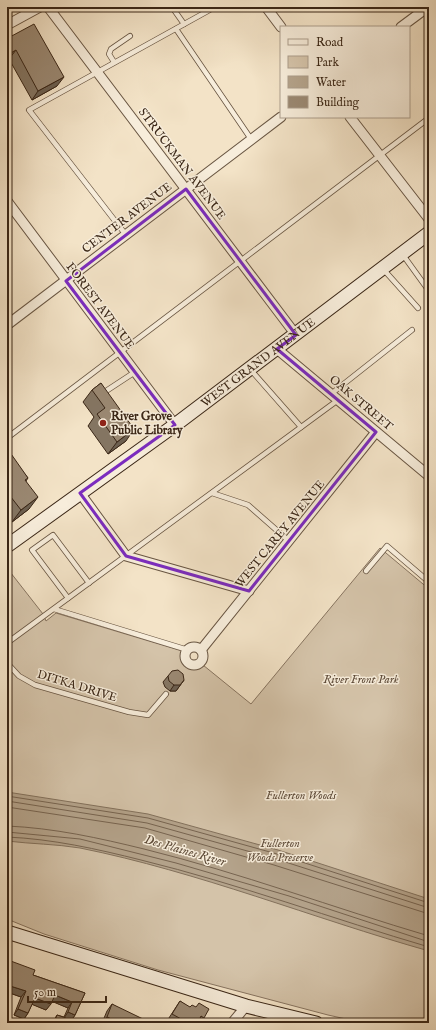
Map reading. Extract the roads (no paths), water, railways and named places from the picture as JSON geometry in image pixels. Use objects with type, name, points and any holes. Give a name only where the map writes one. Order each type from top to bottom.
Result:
[{"type":"main road","name":"WEST GRAND AVENUE","points":[[7,546],[175,425],[429,233]]},
{"type":"main road","points":[[7,932],[246,1006],[316,1023]]},
{"type":"street","points":[[7,25],[40,7]]},
{"type":"street","name":"STRUCKMAN AVENUE","points":[[48,7],[296,335]]},
{"type":"street","points":[[266,7],[280,26]]},
{"type":"street","points":[[402,26],[428,7]]},
{"type":"street","name":"CENTER AVENUE","points":[[7,325],[280,117]]},
{"type":"street","points":[[351,118],[429,219]]},
{"type":"street","name":"FOREST AVENUE","points":[[7,201],[175,425]]},
{"type":"street","name":"OAK STREET","points":[[277,349],[429,476]]},
{"type":"street","name":"WEST CAREY AVENUE","points":[[188,650],[185,656],[187,661],[195,665],[202,661],[203,655],[201,650],[376,432]]},
{"type":"street","points":[[80,493],[126,556],[249,591]]},
{"type":"street","points":[[188,650],[196,647],[201,650]]},
{"type":"street","points":[[232,1023],[246,1006]]},
{"type":"lane","points":[[172,7],[184,24]]},
{"type":"lane","points":[[126,235],[28,110],[215,7]]},
{"type":"lane","points":[[176,28],[252,139]]},
{"type":"lane","points":[[114,62],[109,54],[111,49],[130,36]]},
{"type":"lane","points":[[7,438],[429,118]]},
{"type":"lane","points":[[402,254],[429,291]]},
{"type":"lane","points":[[383,269],[418,308]]},
{"type":"lane","points":[[7,643],[301,427],[412,330]]},
{"type":"lane","points":[[250,369],[301,427]]},
{"type":"lane","points":[[100,395],[135,372]]},
{"type":"lane","points":[[212,493],[248,505],[289,541]]},
{"type":"lane","points":[[68,598],[32,550],[53,535],[89,583]]},
{"type":"lane","points":[[366,571],[387,546],[429,582]]},
{"type":"lane","points":[[54,609],[188,650]]},
{"type":"lane","name":"DITKA DRIVE","points":[[7,662],[19,676],[35,685],[128,712],[148,715],[166,694]]},
{"type":"water","name":"Des Plaines River","points":[[7,792],[148,814],[278,850],[429,899],[429,951],[212,882],[124,858],[80,848],[7,841]]},
{"type":"place","name":"River Grove Public Library","points":[[103,423]]},
{"type":"park label","name":"River Front Park","points":[[361,679]]},
{"type":"park label","name":"Fullerton Woods","points":[[301,795]]},
{"type":"park label","name":"Fullerton Woods Preserve","points":[[280,850]]}]
